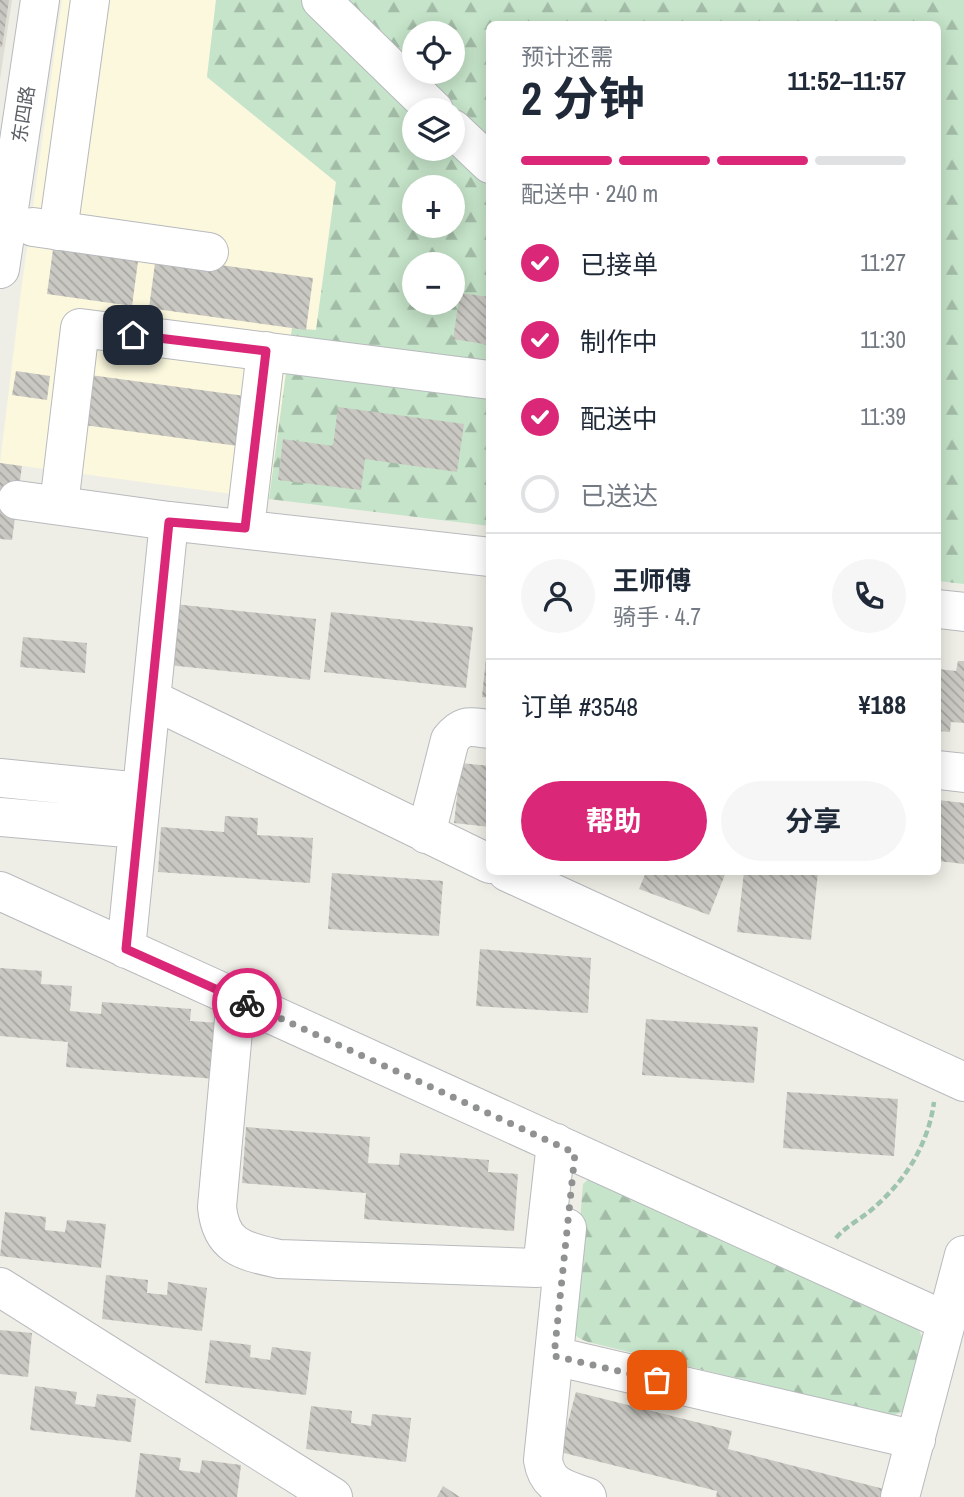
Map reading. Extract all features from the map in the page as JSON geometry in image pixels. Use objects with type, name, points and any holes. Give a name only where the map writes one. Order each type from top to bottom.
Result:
[{"type":"street","name":"东四路","points":[[0,269],[6,209],[40,0]]},
{"type":"street","points":[[58,230],[90,0]]},
{"type":"street","points":[[321,0],[423,98]]},
{"type":"street","points":[[465,140],[486,160]]},
{"type":"street","points":[[6,209],[58,230],[209,252]]},
{"type":"street","points":[[59,505],[79,328],[486,379]]},
{"type":"street","points":[[245,528],[266,351]]},
{"type":"street","points":[[17,500],[169,522],[245,528],[486,557]]},
{"type":"street","points":[[126,949],[169,522]]},
{"type":"street","points":[[941,609],[964,612]]},
{"type":"street","points":[[151,699],[486,862]]},
{"type":"street","points":[[426,834],[450,740],[457,730],[466,727],[486,729]]},
{"type":"street","points":[[941,770],[964,773]]},
{"type":"street","points":[[0,778],[139,810]]},
{"type":"street","points":[[0,817],[139,810]]},
{"type":"street","points":[[514,875],[951,1076]]},
{"type":"street","points":[[0,891],[946,1321]]},
{"type":"street","points":[[236,998],[217,1207],[219,1225],[226,1238],[240,1248],[279,1259],[537,1268],[543,1259],[566,1148]]},
{"type":"street","points":[[566,1148],[554,1356],[543,1460],[545,1471],[552,1482],[587,1497]]},
{"type":"street","points":[[900,1497],[964,1255]]},
{"type":"street","points":[[0,1287],[332,1497]]},
{"type":"street","points":[[554,1356],[916,1440]]},
{"type":"path","points":[[822,1265],[840,1234],[892,1191],[920,1150],[933,1111],[951,1076]]},
{"type":"shaded area","points":[[0,0],[12,0],[0,79]]},
{"type":"shaded area","points":[[62,0],[216,0],[207,77],[336,182],[316,331],[292,328],[269,499],[0,463]]},
{"type":"green space","points":[[216,0],[964,0],[964,584],[941,581],[941,21],[486,21],[486,526],[269,499],[292,328],[316,330],[336,182],[207,77]]},
{"type":"green space","points":[[591,1177],[918,1328],[923,1339],[904,1411],[892,1416],[588,1342],[578,1337],[574,1333],[572,1322],[583,1184]]},
{"type":"building","points":[[0,0],[9,0],[2,47],[0,47]]},
{"type":"building","points":[[54,242],[139,254],[132,306],[47,294]]},
{"type":"building","points":[[156,256],[313,278],[306,330],[149,308]]},
{"type":"building","points":[[465,294],[486,296],[486,344],[453,339],[457,315],[465,315]]},
{"type":"building","points":[[16,371],[50,376],[47,400],[12,395]]},
{"type":"building","points":[[90,375],[245,396],[238,446],[84,425]]},
{"type":"building","points":[[338,407],[464,424],[457,472],[365,459],[361,490],[278,480],[283,439],[333,446]]},
{"type":"building","points":[[0,463],[22,466],[12,540],[0,539]]},
{"type":"building","points":[[174,604],[316,619],[310,680],[168,665]]},
{"type":"building","points":[[331,612],[473,627],[466,688],[324,672]]},
{"type":"building","points":[[23,637],[87,643],[85,673],[20,667]]},
{"type":"building","points":[[486,658],[486,698],[482,697]]},
{"type":"building","points":[[958,661],[964,661],[964,723],[951,722],[950,732],[941,731],[941,669],[956,671]]},
{"type":"building","points":[[461,763],[486,766],[486,827],[454,823]]},
{"type":"building","points":[[941,800],[964,803],[964,864],[941,861]]},
{"type":"building","points":[[225,816],[258,818],[257,835],[313,838],[310,883],[158,872],[161,827],[224,832]]},
{"type":"building","points":[[332,873],[443,881],[439,936],[328,929]]},
{"type":"building","points":[[645,875],[725,875],[709,915],[639,889]]},
{"type":"building","points":[[744,875],[818,875],[811,940],[737,932]]},
{"type":"building","points":[[480,949],[591,958],[588,1013],[476,1006]]},
{"type":"building","points":[[0,968],[42,971],[41,984],[72,986],[70,1011],[101,1014],[102,1002],[191,1009],[190,1021],[221,1023],[216,1079],[66,1067],[68,1042],[0,1036]]},
{"type":"building","points":[[646,1019],[758,1027],[754,1083],[642,1075]]},
{"type":"building","points":[[787,1092],[898,1099],[894,1156],[783,1148]]},
{"type":"building","points":[[246,1127],[370,1137],[368,1163],[399,1165],[400,1153],[489,1160],[488,1172],[518,1174],[514,1231],[364,1219],[366,1193],[242,1183]]},
{"type":"building","points":[[5,1212],[46,1217],[45,1230],[65,1232],[67,1220],[106,1224],[101,1268],[0,1256]]},
{"type":"building","points":[[106,1275],[148,1280],[147,1293],[167,1295],[168,1282],[207,1288],[202,1331],[102,1319]]},
{"type":"building","points":[[0,1330],[32,1333],[28,1377],[0,1374]]},
{"type":"building","points":[[210,1340],[251,1345],[250,1357],[270,1360],[272,1347],[311,1352],[306,1395],[205,1383]]},
{"type":"building","points":[[35,1386],[77,1392],[75,1404],[95,1407],[97,1394],[136,1399],[131,1442],[30,1430]]},
{"type":"building","points":[[576,1392],[732,1431],[728,1449],[884,1489],[882,1497],[716,1497],[717,1491],[560,1452]]},
{"type":"building","points":[[311,1406],[352,1411],[351,1423],[371,1426],[372,1414],[411,1418],[406,1462],[306,1449]]},
{"type":"building","points":[[140,1453],[181,1458],[179,1470],[200,1473],[202,1460],[241,1465],[237,1497],[135,1497]]},
{"type":"building","points":[[443,1486],[460,1497],[437,1497]]},
{"type":"way so far","points":[[247,1003],[575,1153],[554,1356],[657,1380]]},
{"type":"route","points":[[133,335],[266,351],[245,528],[169,522],[126,949],[247,1003]]}]
